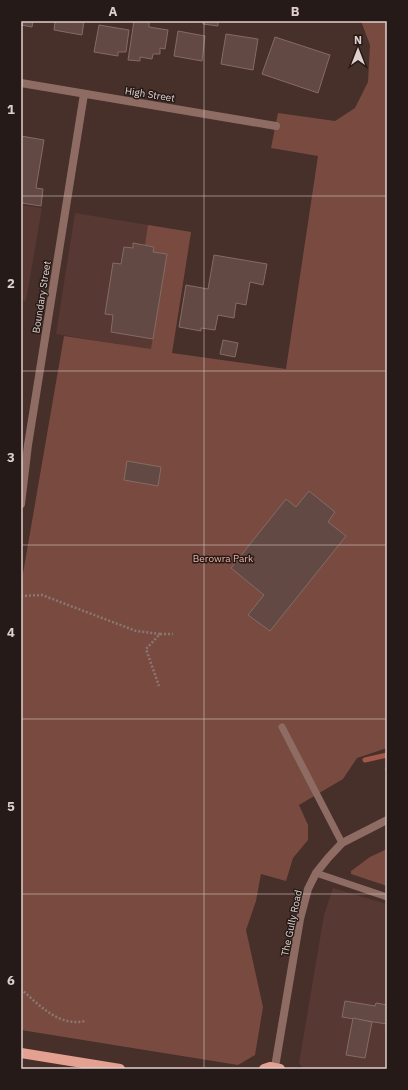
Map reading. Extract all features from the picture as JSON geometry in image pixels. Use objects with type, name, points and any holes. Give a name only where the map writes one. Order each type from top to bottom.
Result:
[{"type":"main road","points":[[21,1053],[120,1069]]},
{"type":"main road","points":[[264,1069],[270,1067],[278,1068]]},
{"type":"street","name":"High Street","points":[[21,83],[276,126]]},
{"type":"street","name":"Boundary Street","points":[[21,504],[28,445],[84,94]]},
{"type":"street","name":"The Gully Road","points":[[278,1068],[302,909],[308,889],[316,873],[342,843],[387,820]]},
{"type":"lane","points":[[282,727],[342,843]]},
{"type":"lane","points":[[316,873],[387,897]]},
{"type":"path","points":[[21,596],[42,595],[136,631],[174,634]]},
{"type":"path","points":[[159,686],[146,650],[160,634]]},
{"type":"path","points":[[21,989],[44,1009],[64,1021],[85,1021]]},
{"type":"shaded area","points":[[21,205],[42,208],[26,301],[21,300]]},
{"type":"shaded area","points":[[75,213],[191,232],[172,353],[56,334]]},
{"type":"shaded area","points":[[333,888],[387,904],[387,1069],[303,1069],[299,1063],[324,915]]},
{"type":"green space","name":"Berowra Park","points":[[361,21],[387,21],[387,748],[357,758],[343,779],[299,805],[308,825],[308,840],[293,858],[286,881],[261,874],[256,901],[246,930],[263,1007],[255,1055],[238,1065],[21,1030],[21,585],[64,336],[151,349],[167,254],[153,252],[154,247],[145,245],[148,225],[191,232],[172,353],[286,369],[318,156],[271,148],[278,113],[335,121],[355,108],[368,82],[370,45]]},
{"type":"green space","points":[[387,849],[387,886],[351,874],[351,871],[370,857]]},
{"type":"building","points":[[21,21],[33,21],[32,27],[21,25]]},
{"type":"building","points":[[55,21],[84,21],[82,35],[54,30]]},
{"type":"building","points":[[134,21],[149,21],[149,27],[168,30],[165,49],[160,48],[160,54],[153,54],[152,59],[140,57],[140,61],[128,60]]},
{"type":"building","points":[[203,21],[218,21],[218,26],[203,24]]},
{"type":"building","points":[[99,25],[129,30],[126,52],[118,52],[118,56],[94,52]]},
{"type":"building","points":[[178,31],[205,36],[202,61],[174,56]]},
{"type":"building","points":[[226,34],[258,39],[253,70],[221,64]]},
{"type":"building","points":[[275,37],[330,55],[318,93],[262,74]]},
{"type":"building","points":[[21,136],[44,140],[36,188],[43,189],[41,206],[21,203]]},
{"type":"building","points":[[133,243],[154,247],[153,252],[167,254],[153,339],[111,332],[113,315],[105,314],[113,263],[121,264],[124,247],[133,248]]},
{"type":"building","points":[[214,255],[267,264],[263,285],[250,282],[246,305],[236,303],[234,318],[218,315],[215,330],[201,328],[201,331],[179,327],[186,285],[208,289]]},
{"type":"building","points":[[223,340],[238,343],[235,357],[220,354]]},
{"type":"building","points":[[127,461],[161,467],[158,486],[124,480]]},
{"type":"building","points":[[309,491],[335,512],[328,522],[346,536],[270,631],[248,615],[264,595],[231,568],[286,499],[296,507]]},
{"type":"building","points":[[345,1001],[375,1006],[376,1003],[387,1005],[387,1024],[342,1017]]},
{"type":"building","points":[[353,1018],[372,1022],[365,1058],[346,1055]]},
{"type":"waterway","points":[[365,760],[387,755]]}]
